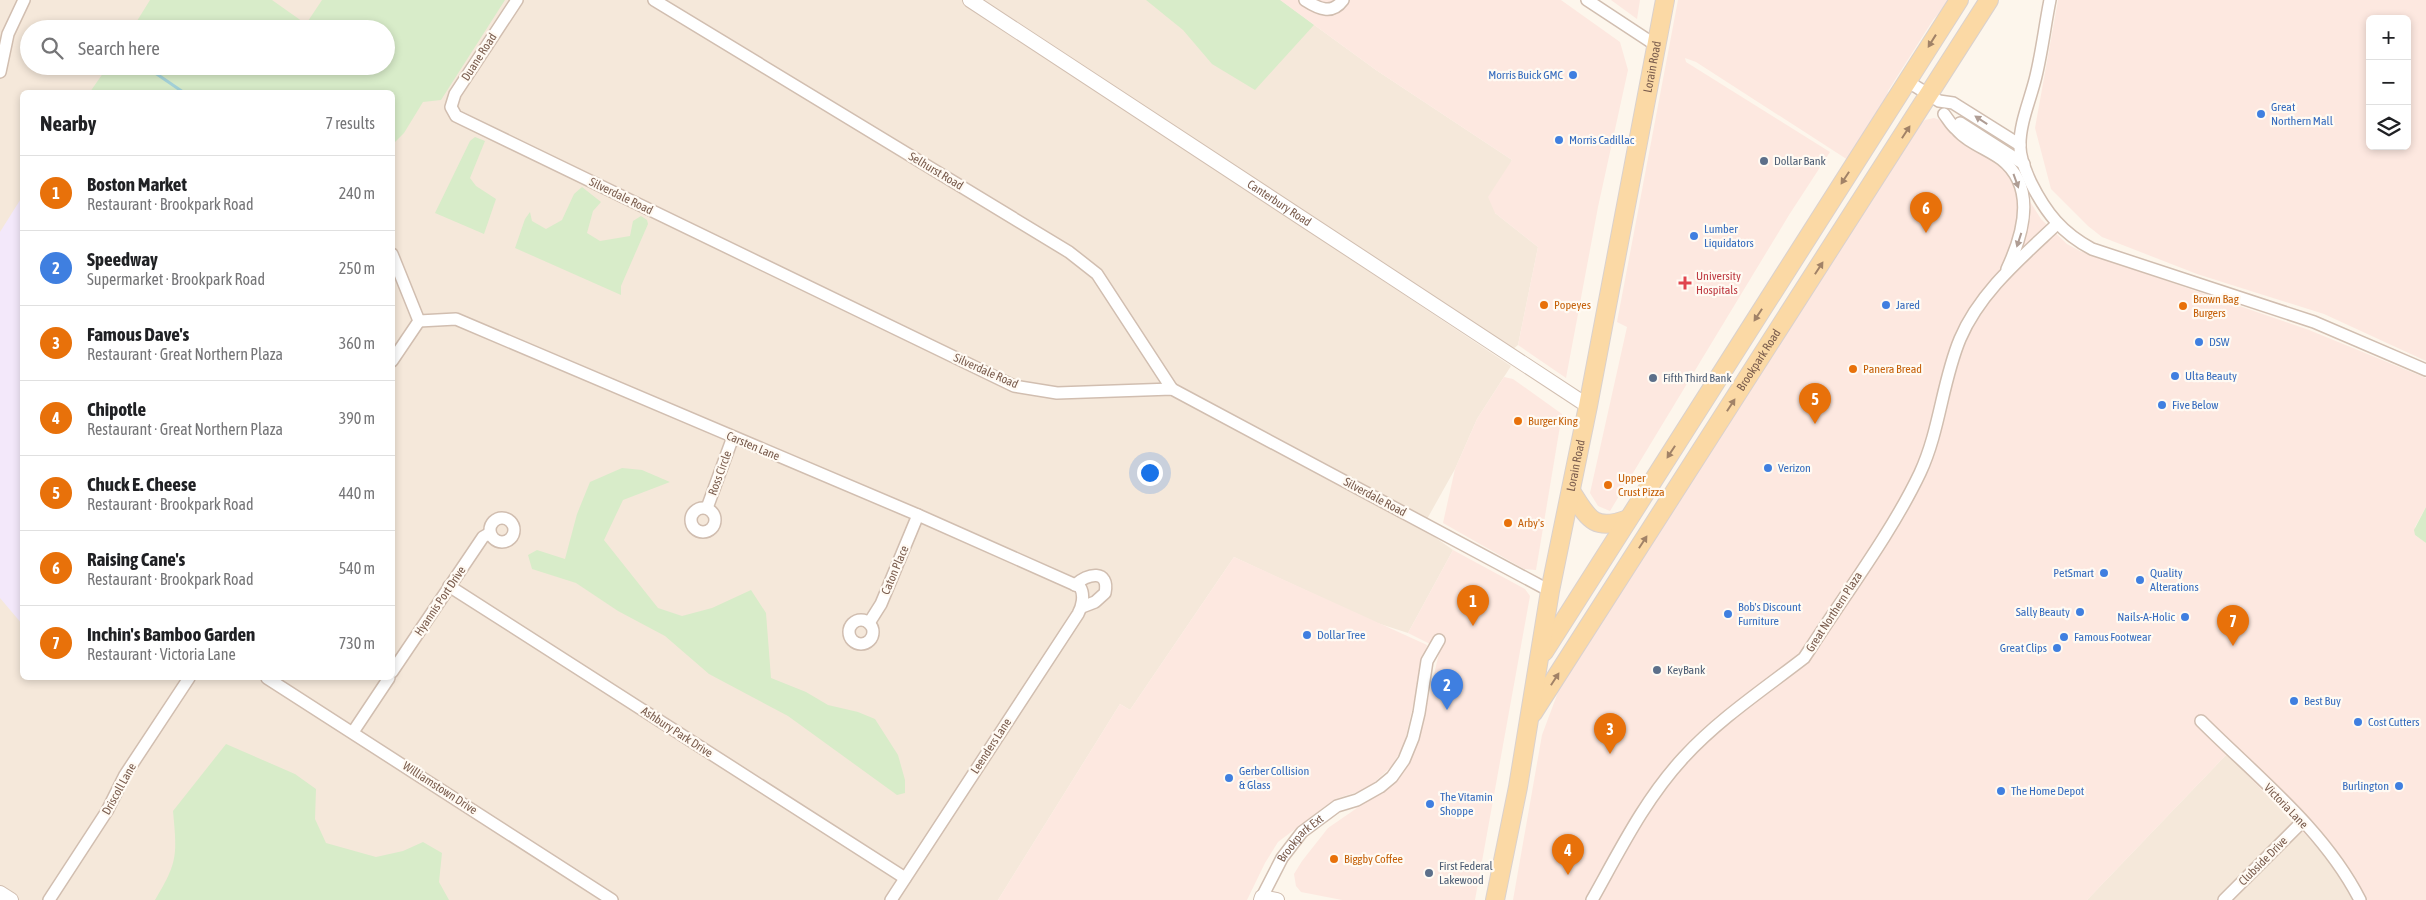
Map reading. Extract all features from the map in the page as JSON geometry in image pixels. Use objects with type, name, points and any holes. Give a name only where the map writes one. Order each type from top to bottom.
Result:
[{"type":"main road","name":"Lorain Road","points":[[1495,900],[1529,720],[1550,591],[1588,406],[1666,0]]},
{"type":"main road","name":"Brookpark Road","points":[[1539,659],[1958,0]]},
{"type":"main road","name":"Brookpark Road","points":[[1529,720],[1934,98],[1989,0]]},
{"type":"main road","points":[[1570,491],[1588,517],[1598,525],[1616,524],[1628,519]]},
{"type":"street","points":[[0,72],[8,34],[24,0]]},
{"type":"street","name":"Duane Road","points":[[456,116],[452,106],[455,94],[517,0]]},
{"type":"street","name":"Selhurst Road","points":[[654,0],[1069,252],[1098,274],[1172,389]]},
{"type":"street","name":"Canterbury Road","points":[[970,0],[1588,406]]},
{"type":"street","points":[[1305,0],[1324,10],[1336,8],[1344,0]]},
{"type":"street","points":[[1587,0],[1657,46]]},
{"type":"street","points":[[2050,0],[2037,74],[2020,145],[2024,164],[2041,203],[2057,224],[2073,238],[2092,249],[2314,322],[2426,370]]},
{"type":"street","points":[[1907,81],[1934,98],[1954,103],[2020,145]]},
{"type":"street","points":[[1934,98],[1944,114],[2024,164]]},
{"type":"street","name":"Great Northern Plaza","points":[[1944,114],[1956,131],[2006,164],[2016,179],[2023,201],[2024,217],[2021,235],[2004,277]]},
{"type":"street","name":"Silverdale Road","points":[[456,116],[1014,386],[1057,394],[1172,389],[1550,591]]},
{"type":"street","name":"Great Northern Plaza","points":[[1592,900],[1638,818],[1677,765],[1703,738],[1804,658],[1915,482],[1931,446],[1960,338],[1975,310],[2004,277],[2057,224]]},
{"type":"street","points":[[395,261],[419,321],[395,357]]},
{"type":"street","name":"Carsten Lane","points":[[419,321],[456,319],[918,516],[1079,588]]},
{"type":"street","name":"Ross Circle","points":[[707,508],[733,437]]},
{"type":"street","name":"Caton Place","points":[[869,623],[881,604],[918,516]]},
{"type":"street","name":"Hyannis Port Drive","points":[[395,667],[483,537],[490,533]]},
{"type":"street","points":[[1087,575],[1102,578],[1105,582],[1105,593],[1100,598],[1082,607],[1079,588],[1087,575]]},
{"type":"street","name":"Ashbury Park Drive","points":[[449,586],[905,878]]},
{"type":"street","name":"Leenders Lane","points":[[891,900],[1082,607]]},
{"type":"street","name":"Brookpark Ext","points":[[1262,899],[1282,858],[1302,832],[1340,804],[1362,798],[1392,777],[1409,749],[1419,713],[1427,661],[1439,640]]},
{"type":"street","name":"Driscoll Lane","points":[[49,900],[107,811],[125,775],[188,680]]},
{"type":"street","name":"Williamstown Drive","points":[[270,680],[612,900]]},
{"type":"street","points":[[353,732],[388,680]]},
{"type":"street","name":"Victoria Lane","points":[[2201,721],[2302,822],[2343,868],[2360,900]]},
{"type":"street","name":"Clubside Drive","points":[[2224,900],[2302,822]]},
{"type":"street","points":[[0,893],[11,900]]},
{"type":"street","points":[[1262,899],[1277,900]]},
{"type":"shaded area","points":[[0,0],[962,0],[1511,366],[1477,419],[1455,469],[1422,528],[1453,550],[1408,633],[1374,622],[1234,557],[1130,710],[1120,704],[998,900],[19,900],[0,887]]},
{"type":"shaded area","points":[[982,0],[1280,0],[1376,70],[1512,160],[1495,213],[1538,247],[1518,345],[1512,350]]},
{"type":"shaded area","points":[[1280,0],[1561,0],[1620,42],[1628,70],[1598,207],[1566,378],[1518,345],[1538,247],[1495,213],[1488,197],[1512,160],[1376,70]]},
{"type":"shaded area","points":[[1611,0],[1640,0],[1637,19]]},
{"type":"shaded area","points":[[1678,0],[1950,0],[1933,20],[1888,91],[1887,97],[1848,160],[1696,62],[1685,58],[1686,62],[1830,152],[1789,215],[1610,511],[1598,506],[1590,493],[1627,327],[1617,322]]},
{"type":"shaded area","points":[[2058,0],[2426,0],[2426,361],[2324,314],[2197,274],[2102,237],[2088,226],[2051,189],[2035,128]]},
{"type":"shaded area","points":[[1934,118],[1940,120],[1997,160],[2029,200],[2041,219],[2067,244],[2080,251],[2309,330],[2426,378],[2426,507],[2415,527],[2415,535],[2426,543],[2426,900],[2355,900],[2327,857],[2227,754],[2087,900],[1513,900],[1542,735],[1564,676],[1637,567],[1706,452],[1830,257],[1862,215],[1916,128],[1925,120]]},
{"type":"shaded area","points":[[20,200],[20,622],[0,598],[0,232]]},
{"type":"shaded area","points":[[1504,377],[1513,379],[1562,414],[1536,570],[1524,569],[1443,523],[1455,469],[1477,419]]},
{"type":"shaded area","points":[[1453,550],[1525,589],[1530,596],[1475,900],[1342,900],[1301,892],[1296,886],[1294,874],[1302,861],[1328,828],[1399,779],[1419,738],[1440,649],[1408,633]]},
{"type":"shaded area","points":[[1234,557],[1427,645],[1404,745],[1392,766],[1367,789],[1335,799],[1278,842],[1265,863],[1247,900],[998,900],[1120,704],[1130,710]]},
{"type":"shaded area","points":[[2227,754],[2327,857],[2355,900],[2087,900]]},
{"type":"green space","points":[[150,0],[272,0],[300,20],[138,20]]},
{"type":"green space","points":[[322,0],[505,0],[441,100],[423,102],[404,133],[395,142],[395,90],[91,90],[102,75],[395,75],[395,20],[309,20]]},
{"type":"green space","points":[[1146,0],[1280,0],[1314,25],[1255,90],[1212,64],[1183,30]]},
{"type":"green space","points":[[475,137],[485,141],[470,178],[476,186],[496,199],[484,234],[435,213],[470,141]]},
{"type":"green space","points":[[582,187],[601,202],[593,211],[587,233],[600,241],[630,236],[633,221],[641,216],[647,220],[648,224],[621,286],[621,295],[515,248],[525,219],[530,212],[532,221],[546,229],[562,220],[574,194]]},
{"type":"green space","points":[[622,468],[642,470],[670,482],[623,500],[604,540],[658,608],[682,616],[712,608],[751,590],[766,613],[771,678],[806,692],[828,705],[858,712],[875,719],[898,755],[905,780],[905,793],[897,795],[788,716],[709,674],[665,636],[618,611],[576,583],[532,569],[528,555],[537,550],[565,559],[577,514],[590,482]]},
{"type":"green space","points":[[2426,507],[2426,543],[2415,535],[2414,530]]},
{"type":"green space","points":[[226,744],[295,774],[316,789],[315,819],[326,843],[376,857],[403,851],[423,842],[442,853],[439,882],[449,900],[155,900],[168,876],[174,858],[173,811]]},
{"type":"waterway","points":[[158,75],[180,90]]},
{"type":"place","name":"Morris Buick GMC","points":[[1573,75]]},
{"type":"place","name":"Great Northern Mall","points":[[2261,114]]},
{"type":"place","name":"Morris Cadillac","points":[[1559,140]]},
{"type":"place","name":"Dollar Bank","points":[[1764,161]]},
{"type":"place","name":"Raising Cane's","points":[[1926,233]]},
{"type":"place","name":"Lumber Liquidators","points":[[1694,236]]},
{"type":"place","name":"University Hospitals","points":[[1685,283]]},
{"type":"place","name":"Popeyes","points":[[1544,305]]},
{"type":"place","name":"Jared","points":[[1886,305]]},
{"type":"place","name":"Brown Bag Burgers","points":[[2183,306]]},
{"type":"place","name":"DSW","points":[[2199,342]]},
{"type":"place","name":"Panera Bread","points":[[1853,369]]},
{"type":"place","name":"Ulta Beauty","points":[[2175,376]]},
{"type":"place","name":"Fifth Third Bank","points":[[1653,378]]},
{"type":"place","name":"Five Below","points":[[2162,405]]},
{"type":"place","name":"Burger King","points":[[1518,421]]},
{"type":"place","name":"Chuck E. Cheese","points":[[1815,424]]},
{"type":"place","name":"Verizon","points":[[1768,468]]},
{"type":"place","name":"Upper Crust Pizza","points":[[1608,485]]},
{"type":"place","name":"Arby's","points":[[1508,523]]},
{"type":"place","name":"PetSmart","points":[[2104,573]]},
{"type":"place","name":"Quality Alterations","points":[[2140,580]]},
{"type":"place","name":"Sally Beauty","points":[[2080,612]]},
{"type":"place","name":"Bob's Discount Furniture","points":[[1728,614]]},
{"type":"place","name":"Nails-A-Holic","points":[[2185,617]]},
{"type":"place","name":"Boston Market","points":[[1473,626]]},
{"type":"place","name":"Dollar Tree","points":[[1307,635]]},
{"type":"place","name":"Famous Footwear","points":[[2064,637]]},
{"type":"place","name":"Inchin's Bamboo Garden","points":[[2233,646]]},
{"type":"place","name":"Great Clips","points":[[2057,648]]},
{"type":"place","name":"KeyBank","points":[[1657,670]]},
{"type":"place","name":"Best Buy","points":[[2294,701]]},
{"type":"place","name":"Speedway","points":[[1447,710]]},
{"type":"place","name":"Cost Cutters","points":[[2358,722]]},
{"type":"place","name":"Famous Dave's","points":[[1610,754]]},
{"type":"place","name":"Gerber Collision & Glass","points":[[1229,778]]},
{"type":"place","name":"Burlington","points":[[2399,786]]},
{"type":"place","name":"The Home Depot","points":[[2001,791]]},
{"type":"place","name":"The Vitamin Shoppe","points":[[1430,804]]},
{"type":"place","name":"Biggby Coffee","points":[[1334,859]]},
{"type":"place","name":"First Federal Lakewood","points":[[1429,873]]},
{"type":"place","name":"Chipotle","points":[[1568,875]]}]
